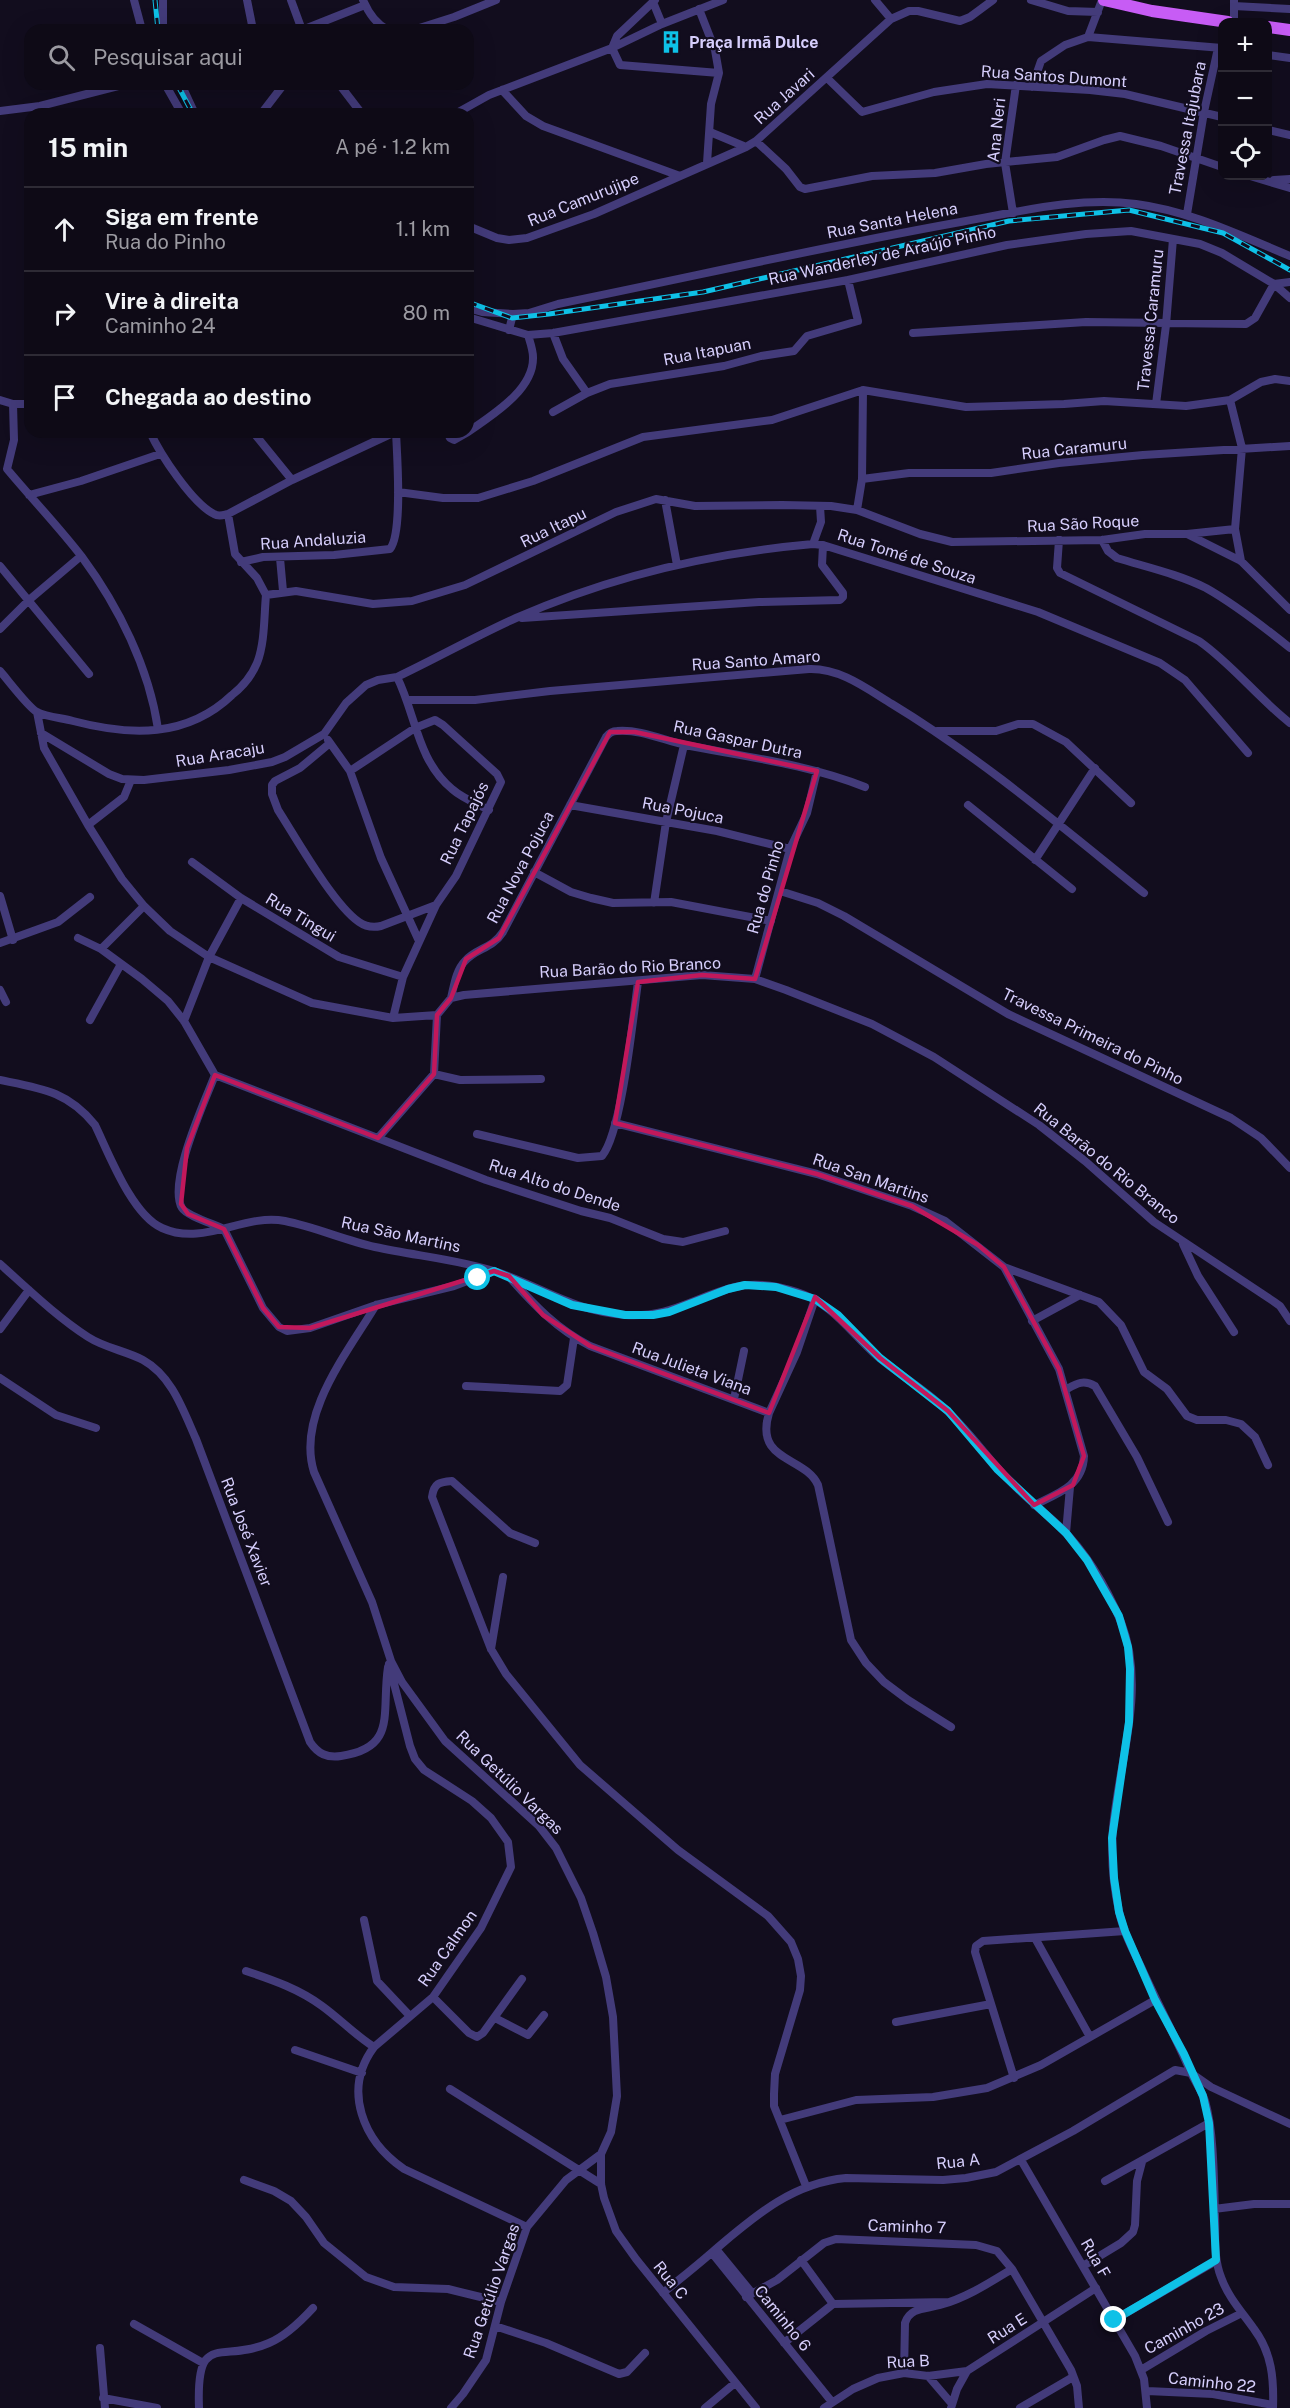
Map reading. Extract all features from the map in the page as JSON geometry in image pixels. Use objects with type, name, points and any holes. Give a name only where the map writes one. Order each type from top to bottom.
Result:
[{"type":"main road","points":[[1103,0],[1152,11],[1218,21]]},
{"type":"main road","points":[[1272,28],[1290,30]]},
{"type":"street","points":[[134,0],[140,24]]},
{"type":"street","points":[[163,0],[163,24]]},
{"type":"street","points":[[247,0],[252,24]]},
{"type":"street","points":[[291,0],[300,24]]},
{"type":"street","points":[[432,24],[496,0]]},
{"type":"street","points":[[467,108],[502,90],[612,48],[662,24],[723,0]]},
{"type":"street","points":[[875,0],[891,19]]},
{"type":"street","name":"Rua Javari","points":[[707,164],[756,141],[891,19],[909,11],[918,11],[960,21],[970,17],[993,0]]},
{"type":"street","points":[[1030,0],[1068,11],[1098,12]]},
{"type":"street","points":[[1088,37],[1103,0]]},
{"type":"street","points":[[1138,0],[1152,11]]},
{"type":"street","points":[[662,24],[654,1],[617,36],[612,48],[620,65],[719,73]]},
{"type":"street","points":[[316,24],[364,3],[380,24]]},
{"type":"street","points":[[1234,3],[1290,9]]},
{"type":"street","points":[[699,9],[715,50],[719,73],[711,104],[707,164]]},
{"type":"street","points":[[1032,87],[1041,61],[1065,45],[1088,37],[1218,48]]},
{"type":"street","name":"Travessa Itajubara","points":[[1187,213],[1204,112],[1218,56]]},
{"type":"street","points":[[1272,56],[1290,58]]},
{"type":"street","name":"Rua Santos Dumont","points":[[826,78],[862,112],[967,86],[1016,86],[1125,94],[1218,116]]},
{"type":"street","name":"Ana Neri","points":[[1013,213],[1005,163],[1016,86]]},
{"type":"street","points":[[48,108],[107,90]]},
{"type":"street","points":[[168,90],[179,108]]},
{"type":"street","points":[[184,90],[192,108]]},
{"type":"street","points":[[264,108],[275,90]]},
{"type":"street","points":[[344,90],[357,108]]},
{"type":"street","points":[[502,90],[526,116],[543,126],[680,176]]},
{"type":"street","points":[[0,111],[24,110]]},
{"type":"street","points":[[1272,131],[1290,135]]},
{"type":"street","points":[[710,132],[746,147]]},
{"type":"street","points":[[756,141],[786,169],[802,189],[859,177],[935,173],[1066,155],[1120,136],[1134,138],[1218,166]]},
{"type":"street","name":"Rua Camurujipe","points":[[474,228],[497,238],[509,240],[527,238],[594,214],[707,164]]},
{"type":"street","points":[[1268,181],[1290,179]]},
{"type":"street","points":[[1264,180],[1290,188]]},
{"type":"street","name":"Rua Santa Helena","points":[[474,310],[513,314],[529,313],[558,304],[809,251],[1013,213],[1089,202],[1112,201],[1187,213],[1290,256]]},
{"type":"street","name":"Rua Wanderley de Araújo Pinho","points":[[474,319],[528,335],[553,333],[848,280],[1007,244],[1131,231],[1200,244],[1222,253],[1274,284],[1290,298]]},
{"type":"street","name":"Travessa Caramuru","points":[[1156,404],[1166,325],[1173,239]]},
{"type":"street","name":"Rua Itapuan","points":[[553,412],[587,393],[610,384],[724,366],[761,356],[794,351],[807,336],[850,325],[859,320],[856,319],[848,280]]},
{"type":"street","points":[[913,333],[1086,322],[1166,325],[1246,324],[1256,318],[1274,284],[1290,282]]},
{"type":"street","points":[[509,330],[513,314]]},
{"type":"street","points":[[553,333],[563,359],[587,393]]},
{"type":"street","points":[[474,427],[515,396],[525,384],[533,357],[528,335]]},
{"type":"street","points":[[395,438],[398,492],[443,498],[478,498],[533,481],[627,441],[642,437],[772,420],[863,390],[966,407],[1104,401],[1200,406],[1230,400],[1261,382],[1275,379],[1290,381]]},
{"type":"street","points":[[857,510],[862,479],[863,390]]},
{"type":"street","points":[[0,400],[13,404],[24,404]]},
{"type":"street","points":[[1230,400],[1242,448],[1235,529],[1241,561]]},
{"type":"street","points":[[13,404],[14,440],[4,471],[81,556],[117,613],[138,657],[154,706],[158,729]]},
{"type":"street","points":[[153,438],[160,454],[203,506],[215,515],[228,514],[292,480],[382,438]]},
{"type":"street","points":[[259,438],[292,480]]},
{"type":"street","name":"Rua Caramuru","points":[[862,479],[909,473],[991,473],[1069,462],[1290,446]]},
{"type":"street","points":[[28,495],[81,481],[160,454]]},
{"type":"street","name":"Rua Andaluzia","points":[[241,562],[263,558],[387,550],[394,544],[398,492]]},
{"type":"street","name":"Rua Itapu","points":[[266,595],[283,591],[373,604],[412,601],[465,585],[616,512],[648,500],[665,500],[695,506],[820,506],[857,510]]},
{"type":"street","points":[[665,500],[676,565]]},
{"type":"street","points":[[515,618],[748,602],[840,600],[843,593],[822,565],[818,544],[821,522],[820,506]]},
{"type":"street","name":"Rua São Roque","points":[[857,510],[920,534],[952,542],[1102,540],[1145,534],[1187,534],[1241,561],[1290,610]]},
{"type":"street","points":[[37,712],[110,730],[158,729],[203,718],[223,704],[242,686],[257,664],[260,654],[266,595],[257,578],[241,562],[233,548],[228,514]]},
{"type":"street","points":[[1187,534],[1235,529]]},
{"type":"street","points":[[1059,540],[1057,568],[1060,573],[1199,641],[1218,655],[1264,703],[1290,723]]},
{"type":"street","points":[[1102,540],[1108,551],[1117,558],[1184,579],[1206,589],[1261,625],[1290,648]]},
{"type":"street","name":"Rua Tomé de Souza","points":[[515,618],[561,600],[676,565],[818,544],[1038,612],[1160,663],[1185,680],[1248,753]]},
{"type":"street","points":[[0,629],[29,600],[81,556]]},
{"type":"street","points":[[280,558],[283,591]]},
{"type":"street","points":[[0,566],[89,674]]},
{"type":"street","name":"Rua Aracaju","points":[[41,733],[108,774],[131,780],[229,770],[272,762],[324,734],[354,694],[366,685],[378,680],[397,677],[515,618]]},
{"type":"street","name":"Rua Santo Amaro","points":[[408,700],[475,700],[560,690],[821,668],[849,678],[936,731],[1058,823],[1144,893]]},
{"type":"street","points":[[0,671],[37,712],[44,748],[122,879],[144,906],[170,931],[209,957],[312,1003],[393,1018],[437,1015]]},
{"type":"street","points":[[397,677],[408,700],[427,760],[454,791],[489,810]]},
{"type":"street","name":"Rua Tapajós","points":[[350,771],[432,719],[439,721],[497,774],[501,782],[456,876],[436,905],[419,942],[403,977],[393,1018]]},
{"type":"street","points":[[936,731],[996,731],[1018,724],[1033,724],[1066,742],[1131,803]]},
{"type":"street","name":"Rua Gaspar Dutra","points":[[606,737],[610,732],[621,730],[817,771],[865,787]]},
{"type":"street","points":[[324,734],[350,771],[381,858],[419,942]]},
{"type":"street","name":"Rua Nova Pojuca","points":[[451,998],[461,966],[466,959],[495,943],[606,737]]},
{"type":"street","points":[[330,743],[300,768],[275,781],[272,785],[272,794],[278,810],[338,900],[358,922],[373,927],[436,905]]},
{"type":"street","points":[[654,903],[666,822],[684,745]]},
{"type":"street","points":[[1035,860],[1095,768]]},
{"type":"street","name":"Rua do Pinho","points":[[755,979],[790,849],[807,813],[817,771]]},
{"type":"street","points":[[88,825],[124,797],[131,780]]},
{"type":"street","name":"Rua Pojuca","points":[[570,805],[666,822],[790,849]]},
{"type":"street","points":[[968,805],[1072,889]]},
{"type":"street","name":"Rua Tingui","points":[[192,862],[241,898],[339,957],[403,977]]},
{"type":"street","points":[[534,872],[572,892],[613,903],[671,902],[771,921]]},
{"type":"street","name":"Travessa Primeira do Pinho","points":[[780,891],[818,903],[1008,1014],[1231,1118],[1261,1138],[1290,1168]]},
{"type":"street","points":[[0,896],[13,940]]},
{"type":"street","points":[[0,943],[58,922],[90,897]]},
{"type":"street","points":[[184,1021],[209,957],[241,898]]},
{"type":"street","points":[[101,949],[144,906]]},
{"type":"street","points":[[78,938],[101,949],[160,993],[184,1021],[215,1075],[187,1148],[181,1178],[180,1197],[183,1210],[224,1229],[262,1308],[279,1327],[287,1330],[310,1328],[376,1305],[431,1293],[494,1271],[572,1305],[625,1315],[653,1315],[669,1312],[728,1289],[745,1285],[776,1287],[815,1299],[838,1315],[880,1358],[948,1411],[997,1469],[1066,1533],[1087,1560],[1107,1593],[1119,1616],[1128,1647],[1131,1686],[1129,1722],[1112,1838],[1117,1901],[1125,1931],[1155,2000],[1203,2096],[1209,2123],[1216,2260],[1224,2284],[1268,2352],[1272,2372],[1273,2406]]},
{"type":"street","points":[[90,1020],[121,964]]},
{"type":"street","name":"Rua Barão do Rio Branco","points":[[451,998],[531,988],[638,982],[702,975],[755,979],[872,1024],[934,1058],[1039,1125],[1085,1161],[1130,1203],[1183,1244],[1280,1306],[1290,1321]]},
{"type":"street","points":[[477,1134],[578,1158],[602,1156],[607,1149],[615,1123],[638,982]]},
{"type":"street","points":[[0,990],[6,1002]]},
{"type":"street","points":[[378,1138],[434,1074],[437,1015],[451,998]]},
{"type":"street","points":[[434,1074],[460,1080],[542,1079]]},
{"type":"street","name":"Rua Alto do Dende","points":[[215,1075],[486,1180],[581,1211],[610,1218],[663,1239],[683,1242],[725,1231]]},
{"type":"street","name":"Rua São Martins","points":[[0,1080],[52,1091],[74,1103],[85,1113],[95,1125],[139,1209],[162,1228],[191,1234],[224,1229],[256,1220],[284,1221],[362,1244],[438,1257],[494,1271]]},
{"type":"street","name":"Rua San Martins","points":[[615,1123],[817,1174],[912,1206],[945,1221],[1004,1267],[1059,1369],[1084,1456],[1082,1469],[1070,1487]]},
{"type":"street","points":[[1183,1244],[1198,1275],[1234,1332]]},
{"type":"street","name":"Rua José Xavier","points":[[0,1264],[88,1337],[153,1367],[181,1403],[310,1742],[322,1755],[335,1757],[359,1754],[375,1744],[384,1722],[388,1664]]},
{"type":"street","points":[[1004,1267],[1099,1302],[1109,1311],[1127,1335],[1144,1372],[1167,1389],[1187,1416],[1197,1420],[1226,1420],[1241,1424],[1255,1437],[1268,1465]]},
{"type":"street","name":"Rua Julieta Viana","points":[[509,1276],[543,1315],[574,1338],[770,1413]]},
{"type":"street","points":[[0,1329],[29,1290]]},
{"type":"street","points":[[1032,1321],[1080,1295]]},
{"type":"street","points":[[815,1299],[797,1352],[765,1427],[768,1439],[779,1454],[814,1476],[818,1485],[851,1640],[866,1663],[884,1682],[951,1727]]},
{"type":"street","name":"Rua Getúlio Vargas","points":[[376,1305],[328,1384],[312,1426],[310,1459],[320,1487],[372,1602],[388,1652],[402,1682],[436,1731],[548,1837],[556,1848],[581,1898],[599,1952],[613,2017],[616,2106],[610,2132],[601,2154],[579,2169],[547,2200],[526,2227],[501,2302],[486,2360],[464,2394],[451,2408]]},
{"type":"street","points":[[466,1386],[564,1390],[567,1385],[574,1338]]},
{"type":"street","points":[[734,1399],[744,1351]]},
{"type":"street","points":[[0,1377],[56,1415],[96,1428]]},
{"type":"street","points":[[1065,1390],[1080,1382],[1088,1382],[1095,1386],[1140,1464],[1168,1522]]},
{"type":"street","points":[[536,1543],[510,1533],[452,1481],[439,1482],[433,1488],[432,1497],[491,1649],[506,1674],[580,1765],[678,1850],[768,1916],[791,1942],[798,1959],[801,1976],[800,1990],[775,2074],[774,2106],[806,2186]]},
{"type":"street","points":[[1034,1505],[1070,1487]]},
{"type":"street","points":[[1066,1533],[1070,1487]]},
{"type":"street","points":[[491,1649],[503,1578]]},
{"type":"street","name":"Rua Calmon","points":[[388,1652],[388,1664],[415,1759],[424,1770],[472,1802],[491,1818],[508,1842],[511,1856],[509,1875],[482,1928],[433,1997],[409,2015],[368,2055],[362,2073],[359,2101],[361,2117],[377,2146],[387,2158],[404,2169],[526,2227]]},
{"type":"street","points":[[364,1920],[377,1980],[409,2015]]},
{"type":"street","points":[[1014,2078],[975,1952],[976,1946],[983,1941],[1125,1931]]},
{"type":"street","points":[[1035,1938],[1090,2037]]},
{"type":"street","points":[[246,1971],[293,1988],[309,1997],[374,2047]]},
{"type":"street","points":[[433,1997],[477,2037],[495,2018],[522,1979]]},
{"type":"street","points":[[780,2120],[856,2100],[933,2097],[966,2093],[1014,2078],[1155,2000]]},
{"type":"street","points":[[896,2022],[991,2004]]},
{"type":"street","points":[[495,2018],[528,2035],[544,2015]]},
{"type":"street","points":[[295,2050],[362,2073]]},
{"type":"street","name":"Rua A","points":[[663,2293],[765,2209],[806,2186],[846,2178],[966,2178],[996,2172],[1126,2100],[1167,2073],[1180,2070],[1191,2073]]},
{"type":"street","points":[[1191,2073],[1210,2086],[1290,2124]]},
{"type":"street","points":[[450,2090],[601,2184]]},
{"type":"street","points":[[1106,2181],[1209,2123]]},
{"type":"street","name":"Rua C","points":[[601,2154],[601,2184],[609,2215],[616,2231],[756,2408]]},
{"type":"street","name":"Rua F","points":[[1021,2160],[1141,2370],[1147,2391],[1147,2408]]},
{"type":"street","points":[[1083,2266],[1121,2243],[1133,2232],[1137,2181],[1142,2162]]},
{"type":"street","points":[[244,2180],[274,2191],[291,2201],[306,2217],[324,2243],[366,2277],[394,2287],[448,2289],[501,2302]]},
{"type":"street","points":[[1214,2209],[1254,2204],[1290,2204]]},
{"type":"street","name":"Caminho 7","points":[[749,2295],[777,2280],[824,2243],[836,2239],[985,2246],[1002,2255],[1012,2269],[1073,2377],[1077,2386],[1079,2408]]},
{"type":"street","name":"Caminho 6","points":[[714,2251],[749,2295],[828,2405]]},
{"type":"street","points":[[801,2260],[833,2304]]},
{"type":"street","points":[[1114,2320],[1216,2260]]},
{"type":"street","points":[[904,2373],[905,2323],[908,2316],[917,2310],[949,2302],[976,2290],[1012,2269]]},
{"type":"street","name":"Rua E","points":[[967,2371],[1096,2288]]},
{"type":"street","points":[[784,2343],[833,2304],[949,2302]]},
{"type":"street","points":[[199,2408],[203,2363],[212,2354],[249,2349],[271,2343],[296,2325],[313,2308]]},
{"type":"street","name":"Caminho 23","points":[[1141,2370],[1206,2331],[1242,2313]]},
{"type":"street","points":[[134,2324],[203,2363]]},
{"type":"street","points":[[495,2326],[546,2343],[619,2374],[627,2372],[645,2354]]},
{"type":"street","points":[[100,2348],[105,2408]]},
{"type":"street","points":[[928,2376],[951,2406],[967,2371]]},
{"type":"street","name":"Rua B","points":[[828,2405],[869,2381],[904,2373],[928,2376],[967,2371]]},
{"type":"street","points":[[1020,2408],[1073,2377]]},
{"type":"street","points":[[705,2408],[735,2383]]},
{"type":"street","name":"Caminho 22","points":[[1147,2391],[1213,2394],[1273,2406]]},
{"type":"street","points":[[104,2398],[157,2408]]},
{"type":"highlighted area","points":[[610,732],[635,732],[817,771],[755,979],[702,975],[638,982],[615,1123],[817,1174],[912,1206],[978,1245],[1004,1267],[1059,1369],[1084,1456],[1073,1485],[1034,1505],[948,1411],[880,1358],[815,1297],[769,1413],[590,1346],[543,1315],[509,1276],[494,1271],[310,1328],[279,1327],[263,1308],[224,1229],[188,1214],[181,1204],[187,1148],[215,1075],[378,1138],[434,1074],[437,1015],[451,998],[466,959],[499,938]]},
{"type":"railway","points":[[155,0],[157,24]]},
{"type":"railway","points":[[180,90],[190,108]]},
{"type":"railway","points":[[474,304],[512,318],[703,292],[1009,221],[1129,210],[1223,233],[1290,270]]},
{"type":"place","name":"Praça Irmã Dulce","points":[[671,42]]},
{"type":"route","points":[[478,1278],[494,1271],[572,1305],[608,1313],[640,1316],[669,1312],[728,1289],[745,1285],[776,1287],[815,1299],[838,1315],[880,1358],[948,1411],[997,1469],[1066,1533],[1098,1576],[1125,1632],[1130,1669],[1129,1722],[1112,1838],[1119,1912],[1155,2000],[1184,2054],[1207,2108],[1216,2260],[1163,2294],[1114,2320]]}]
